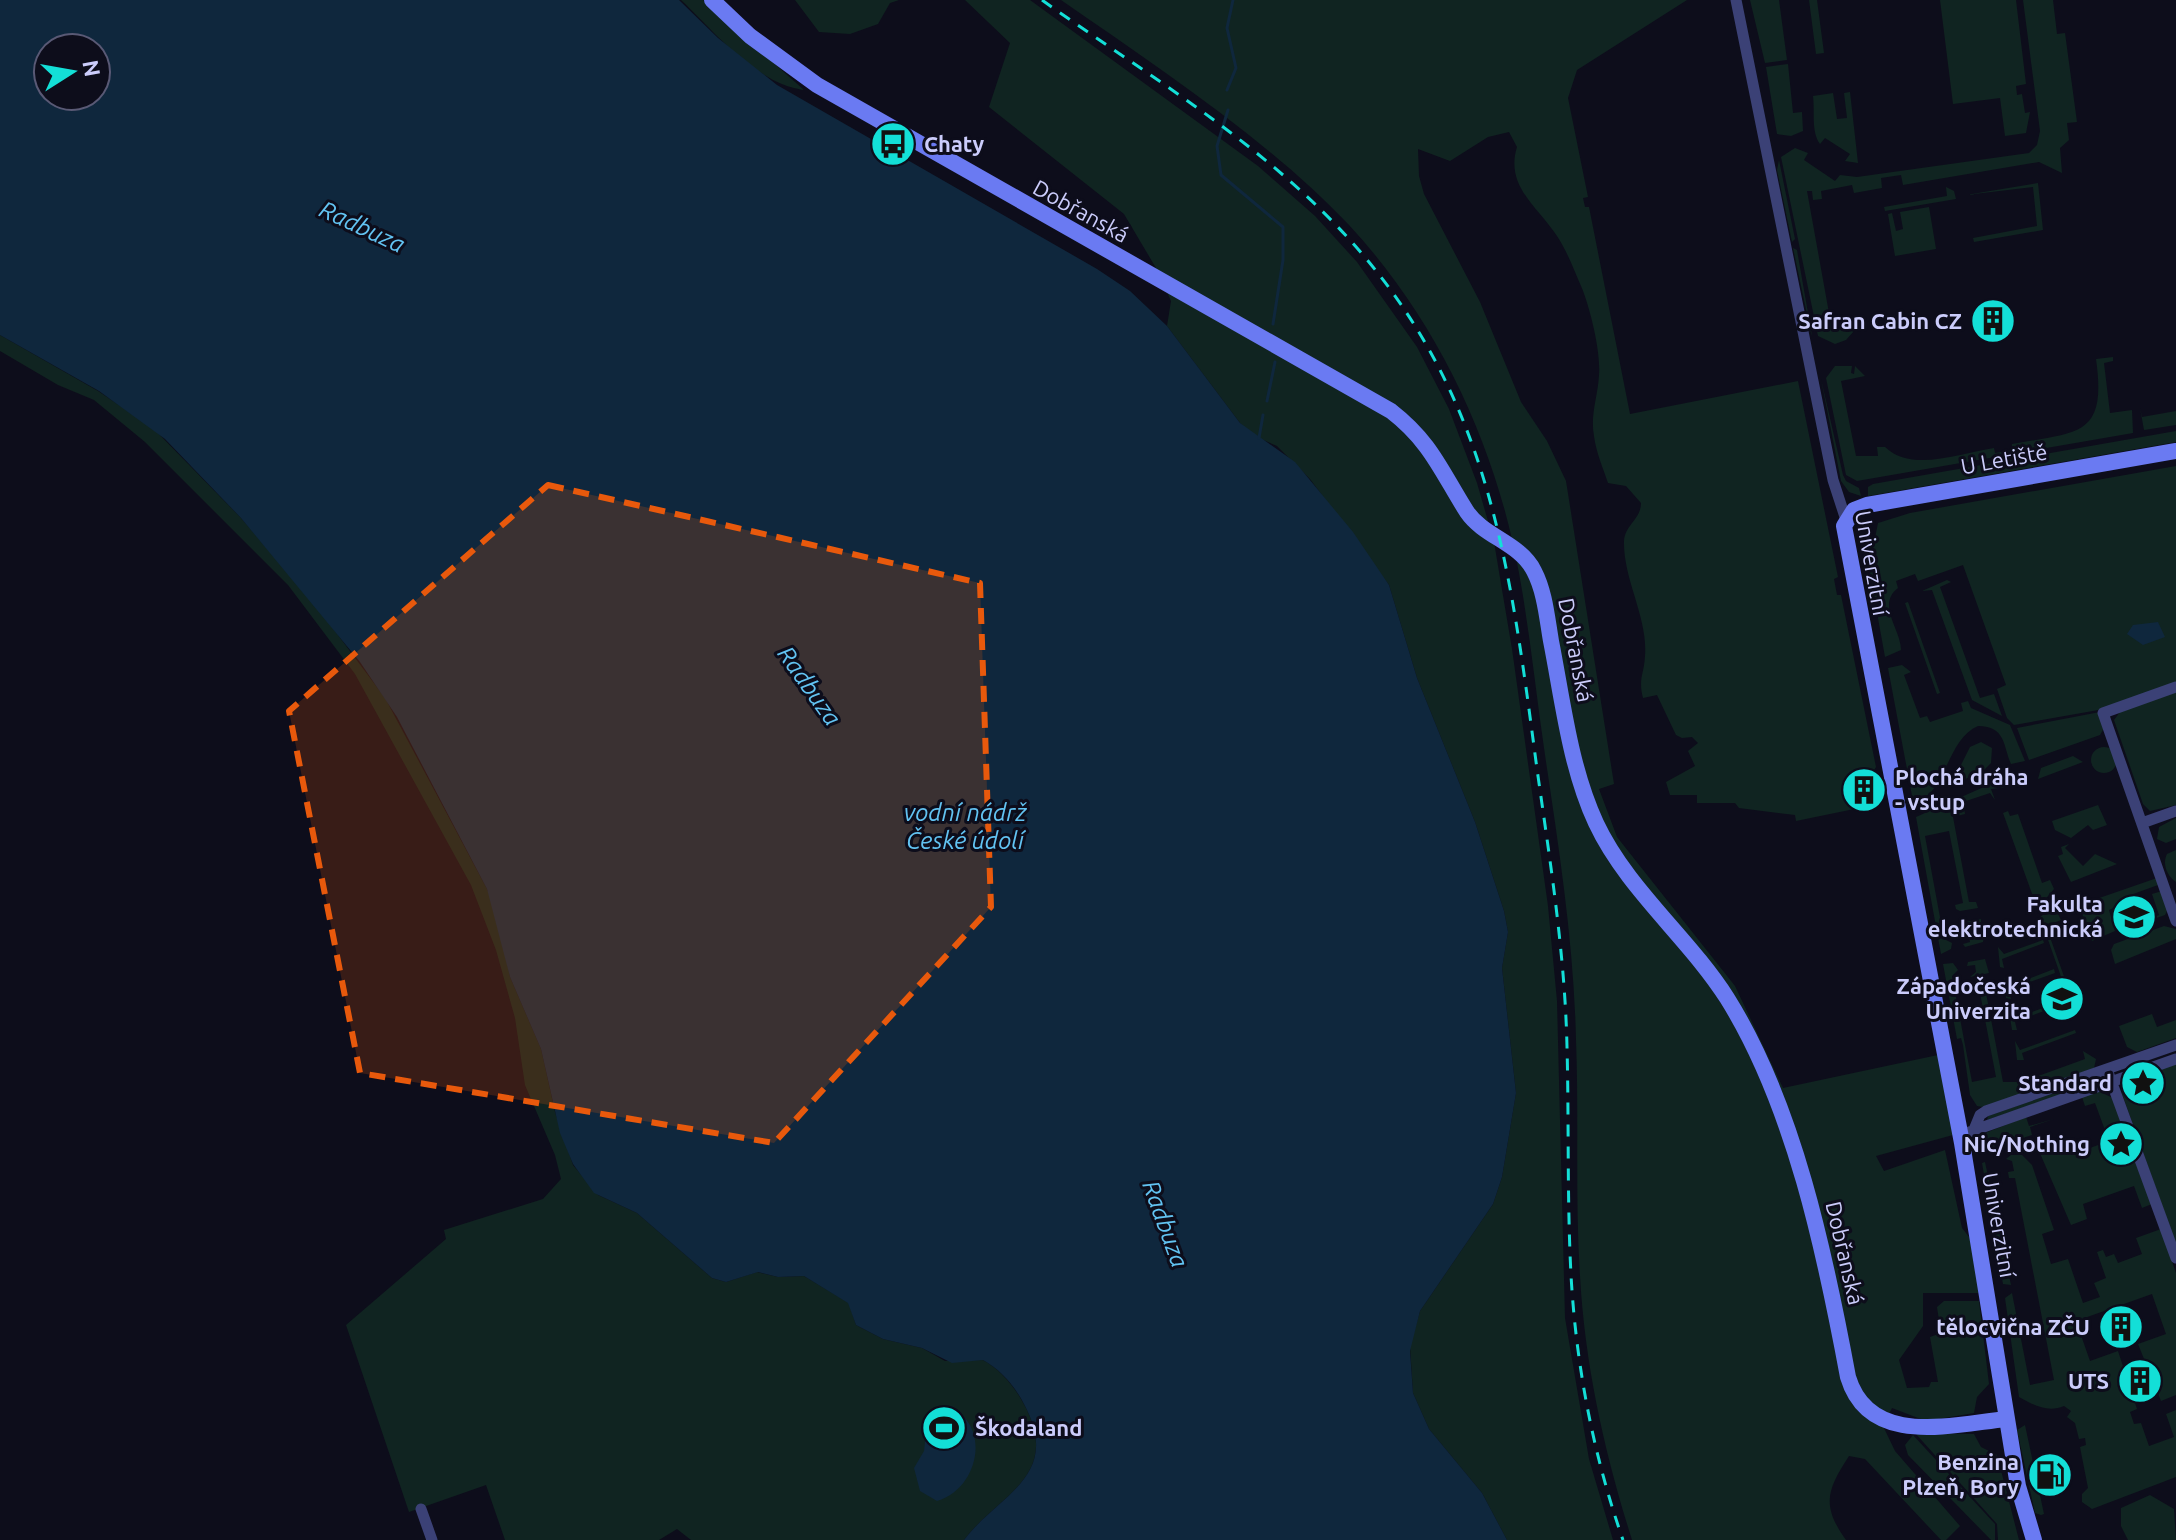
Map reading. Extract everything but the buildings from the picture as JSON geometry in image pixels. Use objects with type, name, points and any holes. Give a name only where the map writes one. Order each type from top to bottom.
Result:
[{"type":"street","name":"Dobřanská","points":[[712,0],[750,36],[817,85],[1391,411],[1428,444],[1475,522],[1521,554],[1534,569],[1544,600],[1577,769],[1598,827],[1617,857],[1724,994],[1752,1039],[1811,1202],[1848,1377],[1855,1396],[1876,1418],[1898,1425],[2006,1419]]},
{"type":"street","name":"Univerzitní","points":[[1736,0],[1829,465],[1846,520],[1847,552],[1967,1133],[2006,1419]]},
{"type":"street","name":"U Letiště","points":[[1846,520],[1854,510],[1867,505],[2176,451]]},
{"type":"street","points":[[2176,687],[2103,713],[2176,921]]},
{"type":"street","points":[[2142,823],[2176,811]]},
{"type":"street","points":[[1967,1133],[1986,1111],[2106,1066],[2176,1045]]},
{"type":"street","points":[[1967,1133],[2176,1059]]},
{"type":"street","points":[[2106,1066],[2176,1258]]},
{"type":"street","points":[[2006,1419],[2018,1486],[2034,1540]]},
{"type":"street","points":[[421,1509],[432,1540]]},
{"type":"highlighted area","points":[[548,485],[980,583],[991,907],[774,1143],[360,1073],[289,711]]},
{"type":"green space","points":[[681,0],[703,0],[804,90],[786,86],[753,67]]},
{"type":"green space","points":[[795,0],[899,0],[890,3],[878,24],[850,34],[819,32]]},
{"type":"green space","points":[[965,0],[1030,0],[1258,166],[1315,216],[1357,262],[1417,347],[1449,409],[1477,483],[1494,542],[1512,649],[1548,906],[1557,1001],[1565,1318],[1589,1459],[1613,1540],[1507,1540],[1482,1493],[1429,1429],[1413,1393],[1410,1346],[1420,1311],[1493,1204],[1502,1177],[1516,1093],[1502,968],[1508,932],[1504,911],[1475,822],[1417,678],[1389,585],[1310,479],[1277,446],[1252,435],[1240,423],[1167,326],[1171,301],[1156,268],[1124,214],[989,107],[1010,43]]},
{"type":"green space","points":[[1061,0],[1687,0],[1577,70],[1568,98],[1588,197],[1583,198],[1585,207],[1589,207],[1630,414],[1798,381],[1838,577],[1834,579],[1837,595],[1841,595],[1876,767],[1859,795],[1864,807],[1796,821],[1795,815],[1739,808],[1735,803],[1697,803],[1697,795],[1670,795],[1666,782],[1695,766],[1688,751],[1698,743],[1692,737],[1676,735],[1657,695],[1643,698],[1641,681],[1645,642],[1627,570],[1624,541],[1641,503],[1626,486],[1608,483],[1596,448],[1593,421],[1599,375],[1598,354],[1581,286],[1561,242],[1519,184],[1514,161],[1517,147],[1509,132],[1488,137],[1450,161],[1418,149],[1419,176],[1424,194],[1480,302],[1521,402],[1547,441],[1566,481],[1614,784],[1599,789],[1617,837],[1735,986],[1783,1088],[1938,1055],[1953,1135],[1876,1156],[1884,1171],[1945,1150],[1962,1228],[1973,1242],[1980,1293],[1923,1293],[1923,1326],[1899,1360],[1907,1388],[1929,1387],[1931,1382],[1938,1382],[1930,1337],[1941,1333],[1937,1307],[1944,1301],[1979,1301],[1989,1384],[1977,1397],[1974,1413],[1926,1421],[1892,1408],[1883,1426],[1895,1451],[1960,1526],[1946,1540],[1941,1540],[1865,1459],[1849,1456],[1830,1498],[1833,1517],[1846,1540],[1632,1540],[1613,1475],[1586,1344],[1578,1217],[1575,1004],[1560,861],[1519,573],[1509,526],[1479,432],[1459,387],[1410,302],[1349,225],[1249,135]]},
{"type":"green space","points":[[1750,0],[1779,0],[1787,60],[1765,63]]},
{"type":"green space","points":[[1809,0],[1817,0],[1824,53],[1816,54]]},
{"type":"green space","points":[[1940,0],[2016,0],[2026,84],[2016,86],[2017,95],[2022,94],[2025,113],[2030,112],[2026,133],[2005,136],[2000,98],[1953,104]]},
{"type":"green space","points":[[2023,0],[2053,0],[2057,34],[2065,33],[2077,122],[2067,123],[2069,140],[2060,148],[2062,173],[2039,162],[1903,185],[1901,175],[1881,178],[1882,188],[1854,193],[1852,185],[1821,191],[1822,199],[1813,200],[1812,191],[1807,191],[1831,324],[1855,320],[1854,331],[1846,340],[1835,344],[1818,336],[1781,157],[1795,148],[1808,153],[1804,160],[1835,181],[1840,175],[1857,177],[2029,153],[2037,145],[2040,131]]},
{"type":"green space","points":[[1788,64],[1793,113],[1802,112],[1803,131],[1791,136],[1777,134],[1766,67]]},
{"type":"green space","points":[[1850,92],[1858,163],[1845,161],[1850,154],[1825,138],[1820,144],[1814,128],[1813,96],[1833,93],[1837,119],[1847,118],[1844,93]]},
{"type":"green space","points":[[1779,160],[1795,239],[1792,242],[1777,170]]},
{"type":"green space","points":[[2038,183],[2043,230],[1974,242],[1973,238],[2037,226],[2033,187],[1966,195]]},
{"type":"green space","points":[[1946,187],[1954,191],[1956,199],[1885,211],[1884,207],[1947,196]]},
{"type":"green space","points":[[1929,207],[1936,249],[1895,256],[1888,214],[1892,213],[1896,231],[1903,229],[1900,212]]},
{"type":"green space","points":[[1793,248],[1797,250],[1812,336],[1811,333]]},
{"type":"green space","points":[[0,335],[98,391],[153,428],[241,518],[320,611],[385,698],[487,889],[497,916],[510,977],[541,1049],[555,1112],[573,1165],[598,1195],[637,1213],[712,1278],[726,1282],[757,1272],[778,1277],[804,1276],[849,1303],[856,1325],[883,1339],[922,1348],[945,1361],[983,1360],[1009,1382],[1027,1410],[1035,1433],[1036,1453],[1021,1483],[964,1540],[691,1540],[677,1529],[659,1540],[505,1540],[486,1485],[409,1512],[346,1325],[446,1239],[444,1230],[543,1199],[561,1179],[555,1155],[525,1085],[515,1018],[496,950],[471,885],[355,674],[288,585],[145,442],[94,400],[58,385],[0,351]]},
{"type":"green space","points":[[2113,357],[2113,361],[2104,363],[2110,413],[2132,410],[2133,433],[1857,481],[1846,475],[1826,378],[1835,366],[1852,366],[1851,373],[1854,374],[1855,366],[1865,376],[1841,381],[1856,456],[1878,456],[1877,447],[1885,447],[1896,455],[1922,460],[1994,448],[1995,453],[2012,450],[2012,444],[2055,437],[2083,426],[2092,417],[2097,404],[2096,359]]},
{"type":"green space","points":[[1821,379],[1843,475],[1846,481],[1859,488],[1861,496],[1849,492],[1841,481]]},
{"type":"green space","points":[[2140,408],[2142,417],[2176,411],[2176,425],[2144,430]]},
{"type":"green space","points":[[2176,431],[2176,442],[1868,496],[1868,487],[1873,484]]},
{"type":"green space","points":[[2176,466],[2176,683],[2104,709],[2014,725],[2007,718],[1997,689],[2006,685],[1963,565],[1918,581],[1915,574],[1896,581],[1898,588],[1889,602],[1889,610],[1901,650],[1885,657],[1869,568],[1878,523],[1910,513]]},
{"type":"green space","points":[[1947,580],[1951,582],[1940,587],[1980,698],[1994,694],[2002,716],[1972,700],[1932,590],[1922,591]]},
{"type":"green space","points":[[1908,602],[1940,693],[1937,694],[1905,603]]},
{"type":"green space","points":[[1902,665],[1911,672],[1904,675],[1920,718],[1927,716],[1930,722],[1963,711],[1961,703],[1968,701],[1971,708],[2010,725],[2025,761],[2011,764],[1999,733],[1978,726],[1959,743],[1932,790],[1924,798],[1913,801],[1888,668]]},
{"type":"green space","points":[[2176,692],[2176,805],[2150,811],[2143,804],[2114,720],[2120,712]]},
{"type":"green space","points":[[2100,712],[2104,728],[2100,735],[2029,760],[2017,728]]},
{"type":"green space","points":[[1981,742],[1992,748],[1991,763],[1982,772],[1951,785],[1970,747]]},
{"type":"green space","points":[[2104,747],[2113,751],[2117,760],[2113,769],[2104,773],[2095,769],[2091,760],[2095,751]]},
{"type":"green space","points":[[2073,756],[2083,762],[2038,779],[2041,768]]},
{"type":"green space","points":[[2002,779],[2008,787],[1991,789],[1995,800],[1990,793],[1963,802],[1965,814],[1953,817],[1969,902],[1976,902],[1978,908],[1956,909],[1955,905],[1963,903],[1949,831],[1925,836],[1944,939],[1952,943],[1951,949],[1941,954],[1916,817]]},
{"type":"green space","points":[[2098,805],[2107,825],[2093,830],[2088,825],[2071,838],[2055,830],[2052,821]]},
{"type":"green space","points":[[2008,811],[2010,816],[2018,814],[2042,883],[2050,880],[2054,889],[2042,903],[2035,902],[2003,813]]},
{"type":"green space","points":[[2176,818],[2176,839],[2166,843],[2157,839],[2159,827]]},
{"type":"green space","points":[[2069,844],[2065,848],[2083,866],[2095,854],[2117,864],[2071,882],[2058,856],[2063,854],[2061,847]]},
{"type":"green space","points":[[2176,850],[2176,882],[2168,873],[2165,862],[2167,854]]},
{"type":"green space","points":[[2157,878],[2158,885],[2125,897],[2126,902],[2109,910],[2115,931],[2092,941],[2079,905]]},
{"type":"green space","points":[[2162,891],[2168,909],[2165,915],[2122,930],[2159,915],[2152,894]]},
{"type":"green space","points":[[2050,910],[2058,914],[2061,920],[2046,926],[2066,982],[2073,980],[2084,1005],[2078,1007],[2071,1005],[2040,917]]},
{"type":"green space","points":[[1981,919],[1981,923],[1973,926],[1975,935],[1984,936],[1983,942],[1965,947],[1963,944],[1970,942],[1967,927],[1961,927],[1959,923]]},
{"type":"green space","points":[[2164,926],[2176,929],[2176,939],[2115,964],[2111,950],[2114,944]]},
{"type":"green space","points":[[2043,940],[2044,943],[2002,959],[2004,968],[2000,967],[1998,947],[2004,954]]},
{"type":"green space","points":[[1985,959],[1989,973],[1970,977],[1976,972],[1975,965],[1967,966],[1968,962]]},
{"type":"green space","points":[[1953,963],[1958,970],[1952,976],[1972,1082],[1996,1077],[1980,993],[1972,991],[1973,987],[1990,984],[1994,990],[1986,993],[2003,1082],[2022,1082],[2022,1072],[2027,1080],[2085,1059],[2083,1051],[2096,1059],[2094,1068],[2032,1090],[2027,1088],[2024,1093],[1983,1107],[1977,1106],[1970,1095],[1963,1045],[1961,1038],[1957,1039],[1943,964]]},
{"type":"green space","points":[[2054,969],[2055,973],[2008,990],[2011,999],[2006,998],[2004,978],[2010,986]]},
{"type":"green space","points":[[2064,1000],[2065,1003],[2015,1022],[2017,1030],[2012,1030],[2009,1011],[2013,1019]]},
{"type":"green space","points":[[2152,1014],[2157,1027],[2176,1020],[2176,1038],[2137,1052],[2127,1047],[2119,1026]]},
{"type":"green space","points":[[2075,1030],[2076,1033],[2022,1053],[2024,1060],[2017,1060],[2015,1041],[2020,1050]]},
{"type":"green space","points":[[2176,1063],[2176,1244],[2122,1094],[2127,1081]]},
{"type":"green space","points":[[2094,1079],[2095,1083],[1987,1120],[1988,1116]]},
{"type":"green space","points":[[2098,1091],[2113,1098],[2152,1204],[2142,1208],[2134,1186],[2083,1204],[2087,1219],[2071,1225],[2036,1144],[2046,1150],[2062,1143],[2060,1136],[2063,1135],[2071,1155],[2109,1141],[2095,1103],[2085,1106],[2082,1097]]},
{"type":"green space","points":[[2026,1117],[2029,1126],[2054,1119],[2030,1127],[2032,1135],[1980,1152],[1980,1135]]},
{"type":"green space","points":[[2011,1155],[2022,1155],[2032,1165],[2054,1230],[2042,1234],[2051,1264],[2068,1259],[2083,1303],[2100,1297],[2094,1283],[2106,1278],[2097,1252],[2103,1250],[2106,1257],[2114,1254],[2118,1263],[2142,1254],[2136,1238],[2161,1229],[2176,1273],[2176,1395],[2161,1401],[2138,1344],[2166,1334],[2152,1294],[2076,1321],[2090,1361],[2118,1351],[2137,1409],[2130,1412],[2134,1424],[2141,1423],[2149,1446],[2174,1437],[2166,1414],[2176,1410],[2176,1477],[2092,1509],[2082,1502],[2082,1494],[2088,1488],[2080,1447],[2086,1445],[2085,1438],[2079,1439],[2075,1423],[2067,1417],[2071,1411],[2064,1406],[2052,1409],[2041,1407],[2019,1397],[2005,1298],[2012,1293],[2030,1385],[2054,1380],[2015,1178],[2009,1178],[2008,1172],[2014,1171],[2012,1161],[2006,1159]]},
{"type":"green space","points":[[1985,1162],[2011,1285],[2003,1284],[1982,1163]]},
{"type":"green space","points":[[2025,1425],[2044,1514],[2041,1515],[2035,1513],[2017,1430]]},
{"type":"green space","points":[[1915,1433],[1974,1434],[1981,1447],[1997,1455],[2019,1540],[1998,1540],[1997,1524]]},
{"type":"green space","points":[[1913,1435],[1995,1524],[1995,1540],[1991,1540],[1908,1455],[1905,1445]]},
{"type":"green space","points":[[2150,1495],[2174,1509],[2176,1540],[2128,1540],[2121,1526],[2121,1508]]},
{"type":"water","name":"vodní nádrž České údolí","points":[[0,0],[679,0],[718,38],[777,85],[1130,291],[1167,326],[1240,423],[1295,462],[1353,532],[1389,585],[1417,678],[1475,822],[1504,911],[1508,932],[1502,968],[1516,1093],[1502,1177],[1493,1204],[1420,1311],[1410,1351],[1413,1393],[1429,1429],[1482,1493],[1507,1540],[964,1540],[1021,1483],[1036,1453],[1035,1433],[1027,1410],[1009,1381],[983,1360],[952,1363],[922,1348],[883,1339],[856,1325],[848,1303],[804,1276],[778,1277],[758,1272],[726,1282],[712,1278],[637,1213],[594,1193],[573,1164],[560,1133],[541,1049],[510,977],[487,889],[397,717],[360,662],[241,518],[165,439],[99,391],[0,335]]},
{"type":"water","points":[[2158,622],[2165,637],[2143,645],[2127,634],[2133,625]]},
{"type":"water","points":[[946,1407],[960,1414],[970,1425],[975,1439],[975,1454],[964,1483],[952,1494],[937,1501],[920,1491],[914,1468],[924,1451],[928,1414],[933,1408]]},
{"type":"waterway","points":[[1227,90],[1236,68],[1227,28],[1233,0]]},
{"type":"waterway","points":[[1228,110],[1217,146],[1221,175],[1283,227],[1283,260],[1273,324]]},
{"type":"waterway","points":[[1267,401],[1275,362]]},
{"type":"waterway","points":[[1259,438],[1263,415]]},
{"type":"railway","points":[[1042,0],[1230,132],[1334,223],[1386,284],[1427,346],[1459,411],[1483,477],[1501,546],[1527,692],[1563,977],[1573,1309],[1595,1442],[1623,1540]]},
{"type":"place","name":"Chaty","points":[[893,144]]},
{"type":"place","name":"Safran Cabin CZ","points":[[1993,321]]},
{"type":"place","name":"Plochá dráha - vstup","points":[[1864,790]]},
{"type":"place","name":"Fakulta elektrotechnická","points":[[2134,917]]},
{"type":"place","name":"Západočeská Univerzita","points":[[2062,999]]},
{"type":"place","name":"Standard","points":[[2143,1083]]},
{"type":"place","name":"Nic/Nothing","points":[[2121,1144]]},
{"type":"place","name":"tělocvična ZČU","points":[[2121,1327]]},
{"type":"place","name":"UTS","points":[[2140,1381]]},
{"type":"place","name":"Škodaland","points":[[944,1428]]},
{"type":"place","name":"Benzina Plzeň, Bory","points":[[2050,1475]]},
{"type":"water label","name":"Radbuza","points":[[362,227]]},
{"type":"water label","name":"Radbuza","points":[[809,686]]},
{"type":"water label","name":"Radbuza","points":[[1165,1224]]}]
